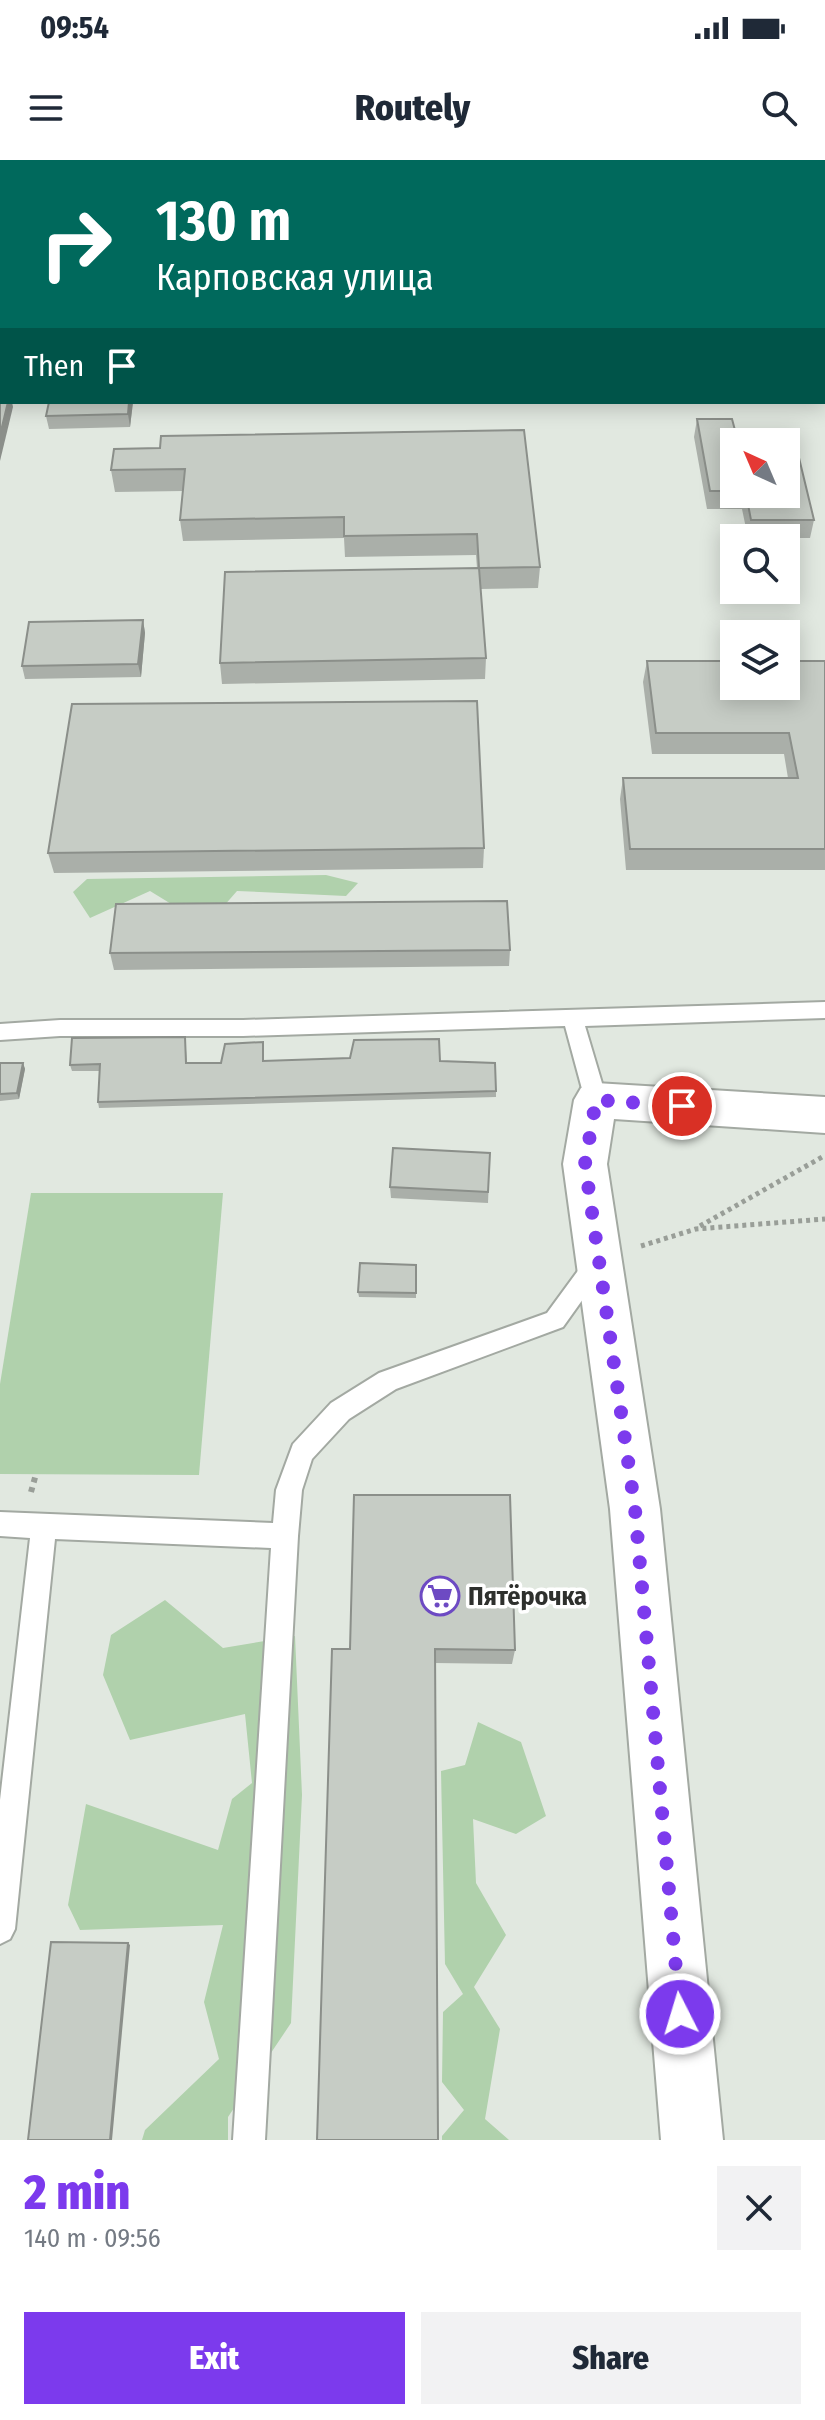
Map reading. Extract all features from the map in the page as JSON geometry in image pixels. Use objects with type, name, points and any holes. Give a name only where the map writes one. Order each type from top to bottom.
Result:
[{"type":"street","points":[[692,2140],[635,1509],[585,1164],[596,1100],[825,1115]]},
{"type":"lane","points":[[0,1032],[60,1028],[243,1028],[825,1010]]},
{"type":"lane","points":[[573,1019],[596,1100]]},
{"type":"lane","points":[[249,2140],[285,1536],[289,1490],[302,1452],[340,1411],[388,1381],[555,1320],[598,1260]]},
{"type":"lane","points":[[0,1524],[285,1536]]},
{"type":"lane","points":[[0,1929],[44,1526]]},
{"type":"path","points":[[598,1260],[696,1229],[825,1155]]},
{"type":"path","points":[[696,1229],[825,1219]]},
{"type":"green space","points":[[326,875],[358,883],[346,896],[237,891],[223,907],[181,910],[150,891],[90,918],[73,892],[87,879]]},
{"type":"green space","points":[[31,1193],[223,1193],[199,1475],[0,1474],[0,1384]]},
{"type":"green space","points":[[165,1600],[223,1648],[295,1636],[302,1795],[291,2023],[228,2117],[228,2140],[142,2140],[145,2130],[219,2059],[204,2002],[223,1925],[80,1930],[68,1905],[86,1804],[218,1850],[232,1799],[252,1783],[245,1714],[130,1740],[103,1675],[111,1635]]},
{"type":"green space","points":[[478,1722],[521,1742],[546,1816],[516,1834],[473,1819],[476,1883],[506,1935],[474,1987],[500,2029],[485,2119],[509,2140],[442,2140],[464,2110],[442,2082],[443,2012],[463,1994],[445,1964],[441,1771],[465,1765]]},
{"type":"building","points":[[0,404],[8,404],[0,435]]},
{"type":"building","points":[[49,404],[129,404],[128,414],[46,416]]},
{"type":"building","points":[[697,419],[732,419],[734,428],[720,428],[720,491],[710,491]]},
{"type":"building","points":[[524,430],[540,567],[479,568],[477,534],[344,536],[344,517],[180,520],[185,469],[111,470],[114,449],[160,448],[161,436]]},
{"type":"building","points":[[800,462],[814,520],[751,520],[749,508],[800,508]]},
{"type":"building","points":[[479,568],[486,658],[220,663],[225,572]]},
{"type":"building","points":[[143,620],[138,664],[22,666],[29,622]]},
{"type":"building","points":[[647,661],[720,661],[720,700],[800,700],[800,661],[825,661],[825,849],[630,849],[623,778],[798,778],[789,733],[656,733]]},
{"type":"building","points":[[477,701],[484,848],[48,853],[72,704]]},
{"type":"building","points":[[507,901],[510,950],[110,953],[116,904]]},
{"type":"building","points":[[185,1037],[186,1063],[221,1063],[225,1044],[263,1042],[263,1061],[350,1058],[354,1040],[439,1039],[440,1061],[495,1063],[496,1091],[98,1102],[100,1064],[70,1065],[72,1038]]},
{"type":"building","points":[[0,1063],[23,1063],[17,1093],[0,1094]]},
{"type":"building","points":[[393,1148],[490,1153],[488,1192],[390,1187]]},
{"type":"building","points":[[360,1263],[416,1265],[416,1293],[358,1292]]},
{"type":"building","points":[[354,1495],[510,1495],[515,1650],[435,1649],[438,2140],[317,2140],[332,1649],[350,1649]]},
{"type":"building","points":[[51,1942],[128,1943],[110,2140],[28,2140]]},
{"type":"place","name":"Пятёрочка","points":[[440,1596]]},
{"type":"route","points":[[680,2014],[635,1509],[585,1164],[596,1100],[682,1106]]}]
